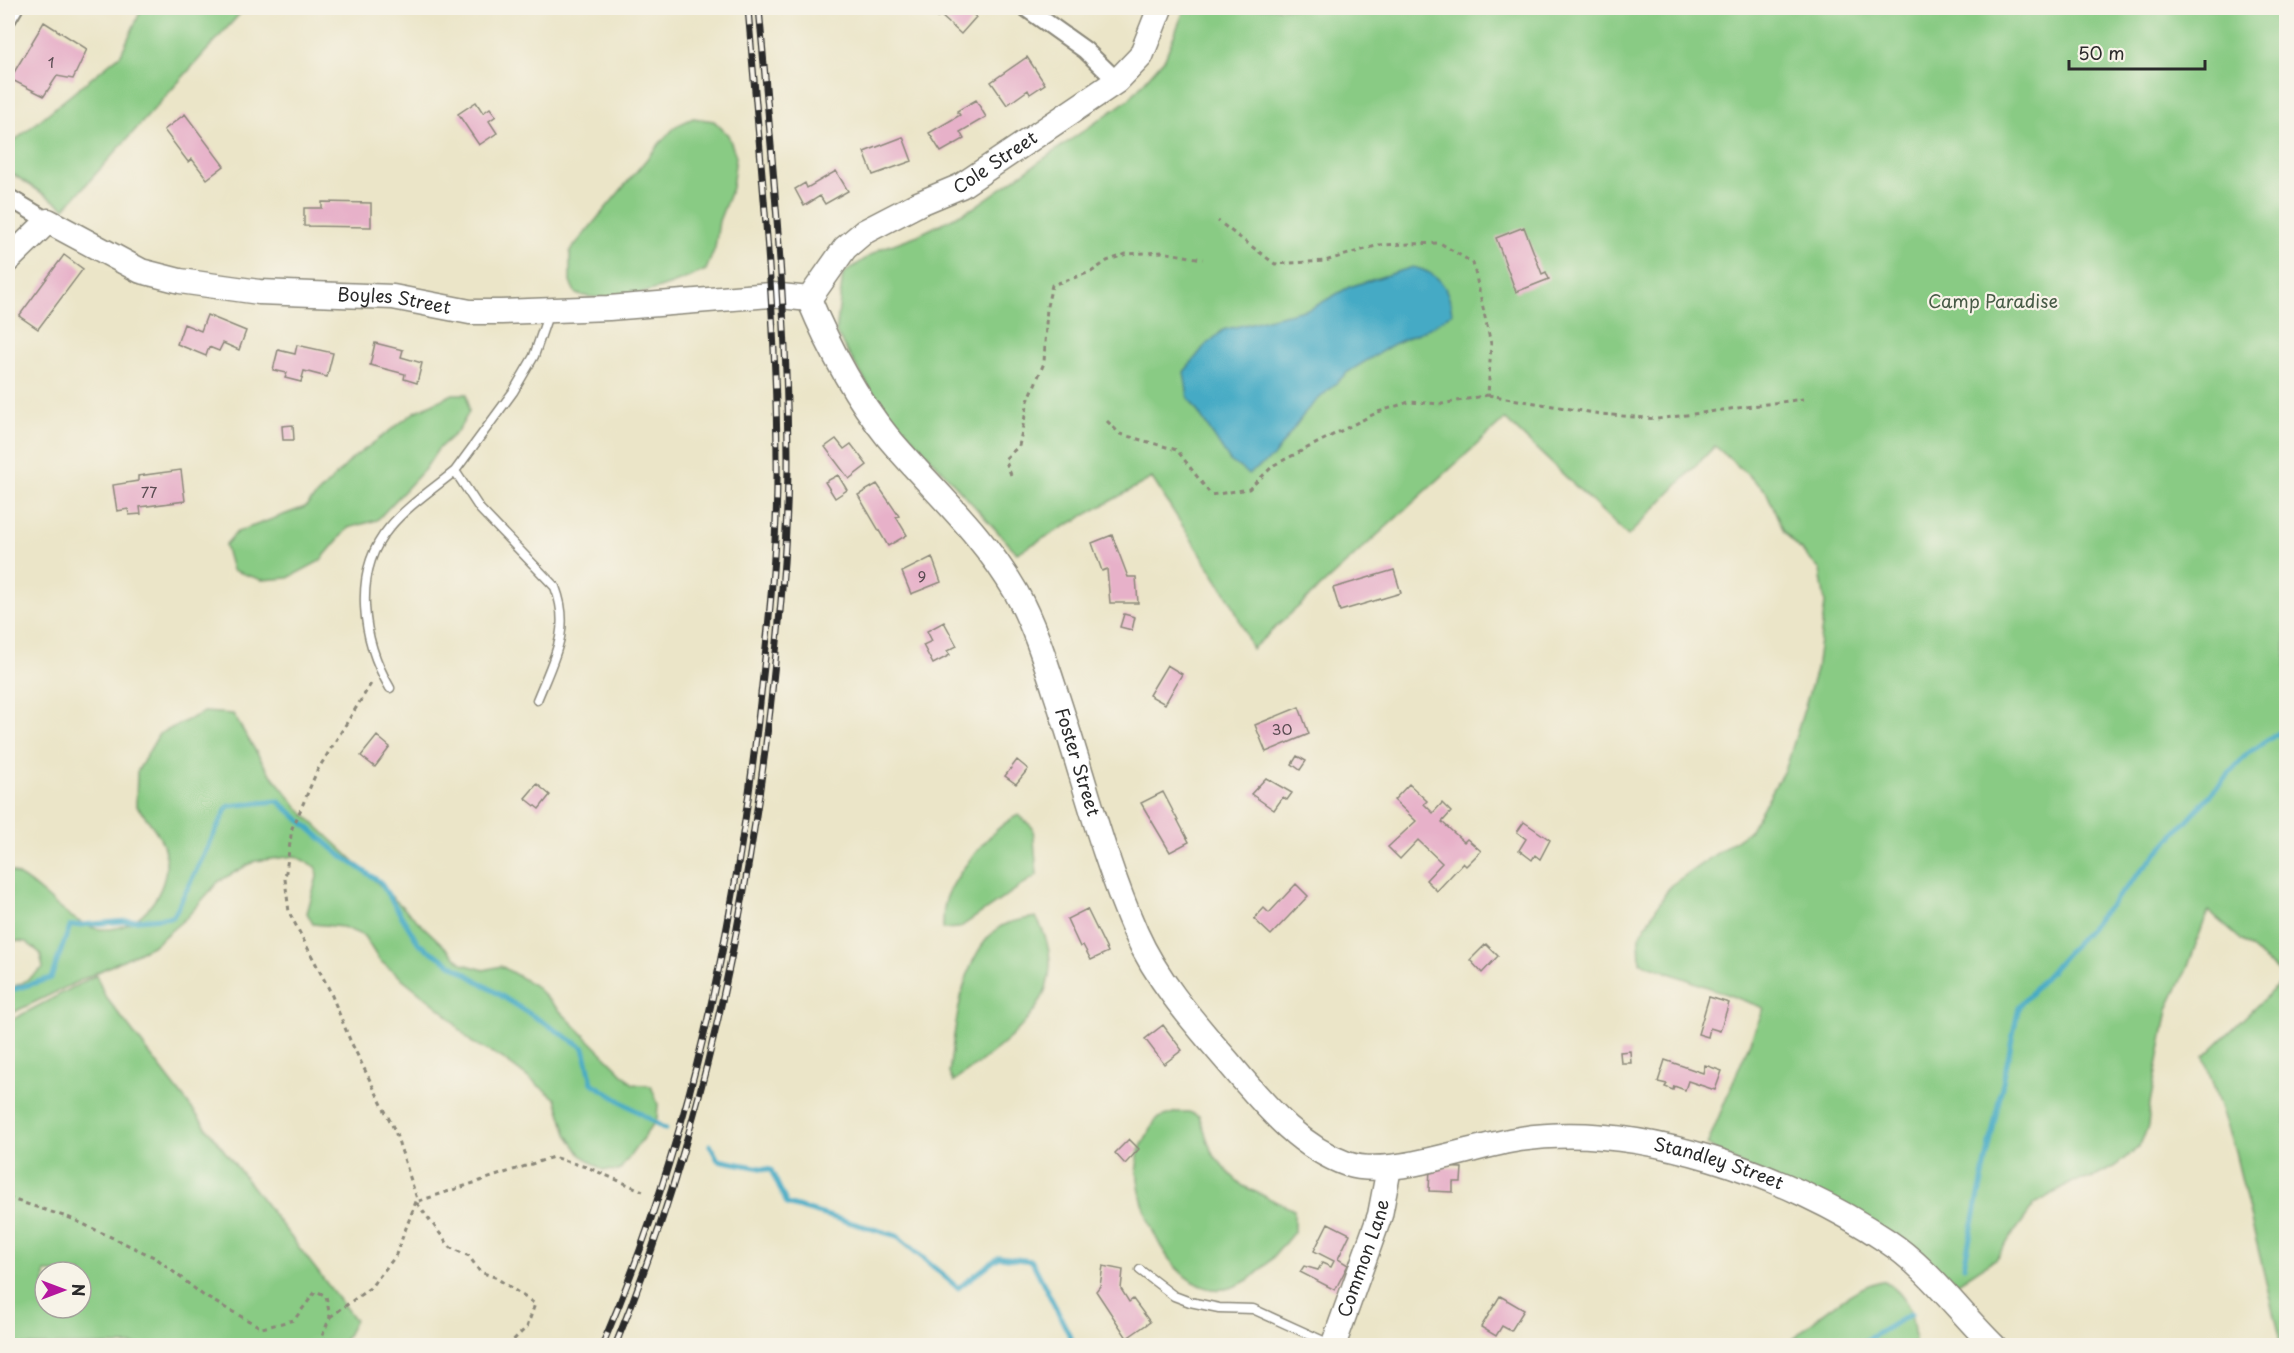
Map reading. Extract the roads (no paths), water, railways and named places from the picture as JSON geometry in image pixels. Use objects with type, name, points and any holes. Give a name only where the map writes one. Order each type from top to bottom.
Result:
[{"type":"street","points":[[8,18],[14,8]]},
{"type":"street","points":[[1026,8],[1084,51],[1117,81]]},
{"type":"street","name":"Cole Street","points":[[809,299],[845,248],[864,232],[918,204],[961,186],[1117,81],[1132,68],[1144,50],[1160,8]]},
{"type":"street","points":[[8,196],[48,221],[8,260]]},
{"type":"street","name":"Boyles Street","points":[[48,221],[141,271],[180,281],[303,296],[393,297],[470,312],[549,312],[771,295],[809,299]]},
{"type":"street","name":"Foster Street","points":[[809,299],[835,355],[885,433],[963,516],[997,559],[1020,599],[1044,657],[1117,886],[1138,937],[1178,1004],[1280,1120],[1313,1148],[1345,1163],[1366,1169],[1389,1168]]},
{"type":"street","name":"Standley Street","points":[[1389,1168],[1478,1147],[1557,1134],[1596,1135],[1649,1142],[1694,1154],[1807,1197],[1890,1243],[1995,1346]]},
{"type":"street","name":"Common Lane","points":[[1333,1345],[1380,1215],[1389,1168]]},
{"type":"lane","points":[[390,688],[379,670],[369,640],[365,585],[377,546],[389,528],[455,471],[513,392],[534,356],[549,312]]},
{"type":"lane","points":[[455,471],[480,509],[555,587],[561,603],[563,624],[559,646],[537,700]]},
{"type":"lane","points":[[1140,1270],[1156,1284],[1182,1299],[1220,1308],[1253,1309],[1333,1345]]},
{"type":"water","points":[[1413,267],[1430,273],[1441,282],[1448,295],[1452,313],[1431,327],[1392,345],[1348,372],[1307,410],[1273,457],[1249,474],[1230,461],[1188,397],[1184,372],[1203,348],[1223,330],[1312,308],[1349,287]]},
{"type":"waterway","points":[[1964,1266],[2019,1006],[2247,754],[2286,728]]},
{"type":"waterway","points":[[8,991],[51,978],[70,926],[173,917],[228,806],[278,801],[339,854],[380,882],[419,944],[584,1048],[592,1083],[665,1129]]},
{"type":"waterway","points":[[710,1145],[718,1160],[771,1170],[787,1204],[897,1236],[958,1288],[999,1257],[1032,1261],[1075,1346]]},
{"type":"waterway","points":[[1856,1346],[1911,1314]]},
{"type":"railway","points":[[602,1346],[633,1269],[660,1190],[705,1031],[738,868],[763,673],[776,519],[776,401],[767,232],[748,8]]},
{"type":"railway","points":[[615,1346],[645,1269],[671,1191],[715,1033],[747,873],[770,710],[785,552],[788,458],[782,289],[759,8]]},
{"type":"park label","name":"Camp Paradise","points":[[1993,302]]}]
